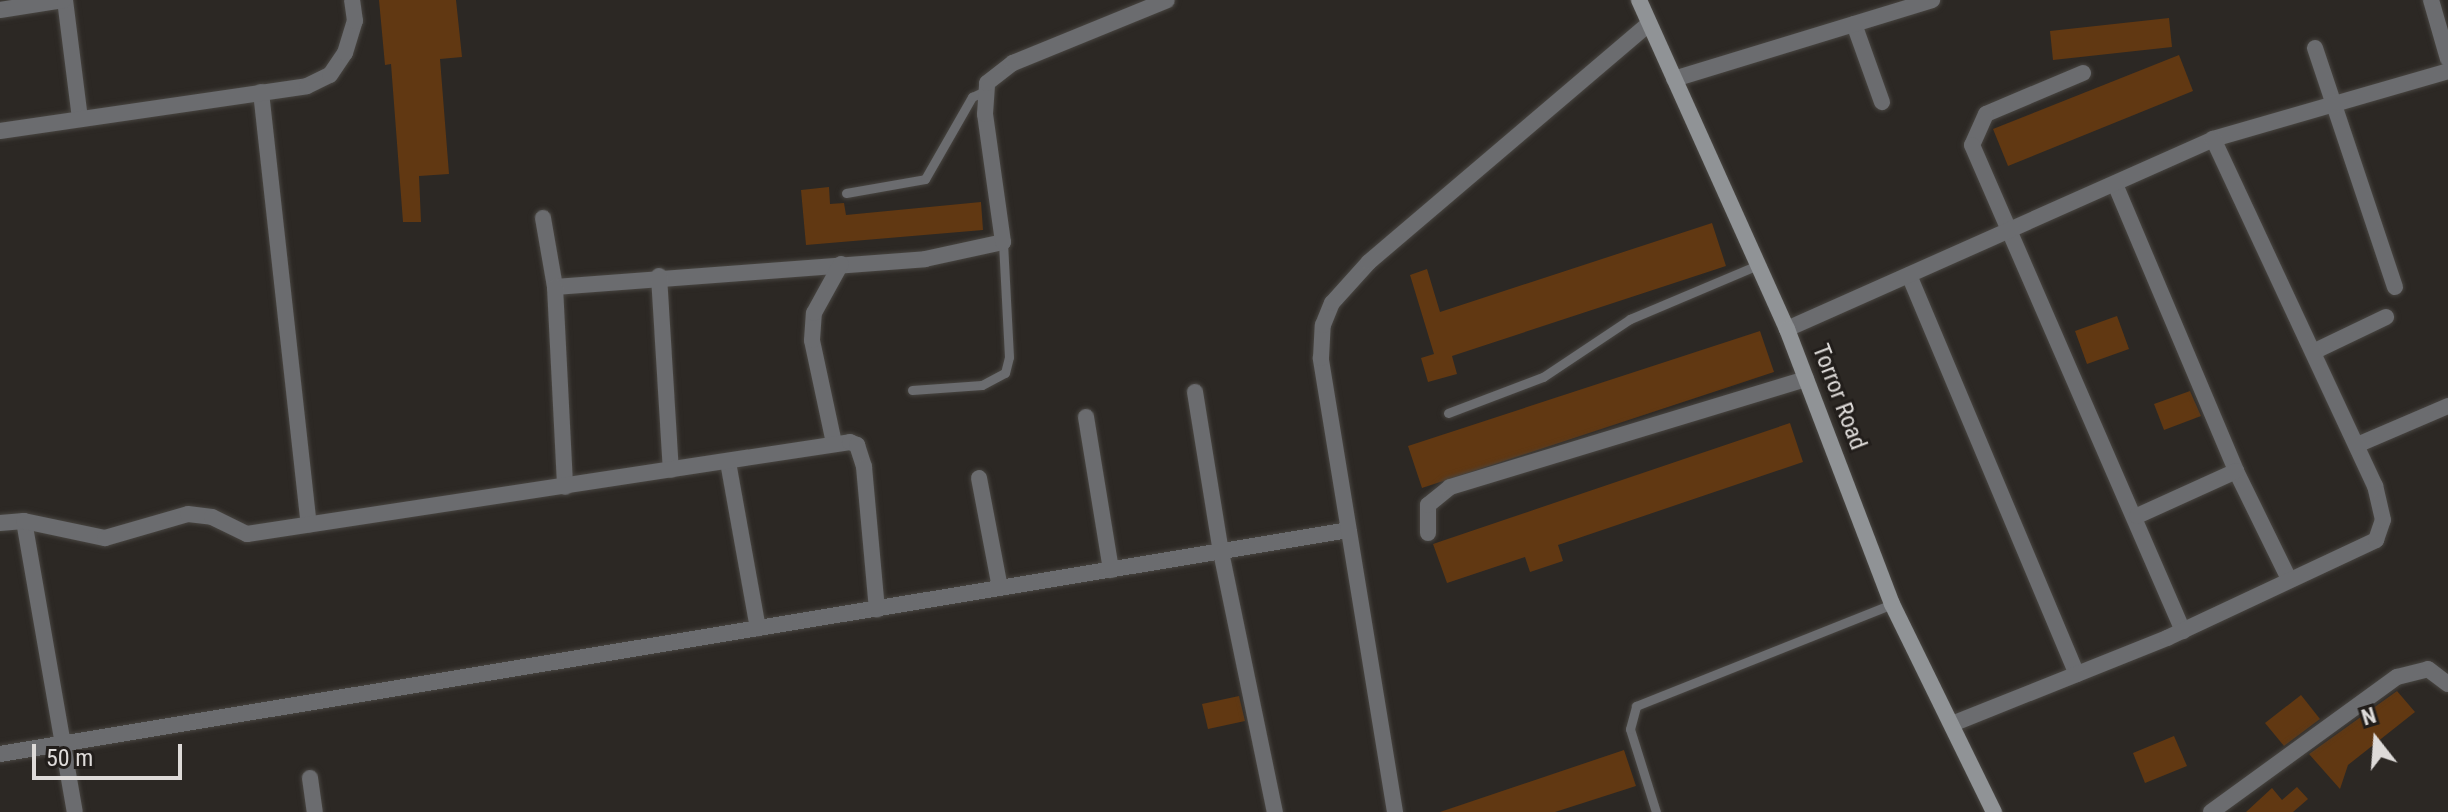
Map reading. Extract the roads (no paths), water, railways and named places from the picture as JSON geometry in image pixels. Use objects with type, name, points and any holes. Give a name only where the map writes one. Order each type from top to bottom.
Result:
[{"type":"street","points":[[0,10],[64,0],[80,119]]},
{"type":"street","points":[[0,131],[307,86],[330,75],[349,43],[355,21],[352,0]]},
{"type":"street","points":[[555,287],[659,276],[925,259],[1003,242],[985,91],[995,72],[1167,0]]},
{"type":"street","name":"Torror Road","points":[[1639,0],[1787,329],[1892,604],[1994,812]]},
{"type":"street","points":[[1674,79],[1932,0]]},
{"type":"street","points":[[2431,0],[2448,59]]},
{"type":"street","points":[[1395,812],[1321,358],[1323,325],[1332,303],[1369,262],[1649,24]]},
{"type":"street","points":[[1854,24],[1882,102]]},
{"type":"street","points":[[2315,48],[2395,287]]},
{"type":"street","points":[[1787,329],[2213,139],[2448,71]]},
{"type":"street","points":[[2083,73],[1986,114],[1976,130],[1977,160],[2011,229],[2137,516],[2183,631]]},
{"type":"street","points":[[261,92],[309,524]]},
{"type":"street","points":[[1952,724],[2183,631],[2376,540],[2383,520],[2357,445],[2213,139]]},
{"type":"street","points":[[2115,184],[2236,471],[2289,579]]},
{"type":"street","points":[[543,218],[555,287],[565,487]]},
{"type":"street","points":[[834,443],[812,340],[814,313],[841,264]]},
{"type":"street","points":[[1909,275],[2077,674]]},
{"type":"street","points":[[659,276],[671,470]]},
{"type":"street","points":[[2313,352],[2386,317]]},
{"type":"street","points":[[1428,533],[1428,505],[1435,494],[1450,487],[1806,379]]},
{"type":"street","points":[[1195,392],[1221,552],[1275,812]]},
{"type":"street","points":[[2357,445],[2448,406]]},
{"type":"street","points":[[1086,417],[1111,570]]},
{"type":"street","points":[[0,523],[24,521],[105,538],[188,514],[212,517],[247,534],[850,442],[861,453],[877,609]]},
{"type":"street","points":[[728,462],[758,628]]},
{"type":"street","points":[[2137,516],[2236,471]]},
{"type":"street","points":[[979,478],[1000,588]]},
{"type":"street","points":[[24,521],[75,812]]},
{"type":"street","points":[[0,754],[1349,530]]},
{"type":"street","points":[[2211,812],[2397,677],[2428,669],[2448,684]]},
{"type":"street","points":[[310,778],[315,812]]},
{"type":"lane","points":[[846,193],[925,179],[964,109],[985,91]]},
{"type":"lane","points":[[912,390],[982,385],[1005,373],[1009,357],[1003,242]]},
{"type":"lane","points":[[1448,413],[1543,377],[1630,319],[1758,265]]},
{"type":"lane","points":[[1656,812],[1630,729],[1636,706],[1892,604]]}]
